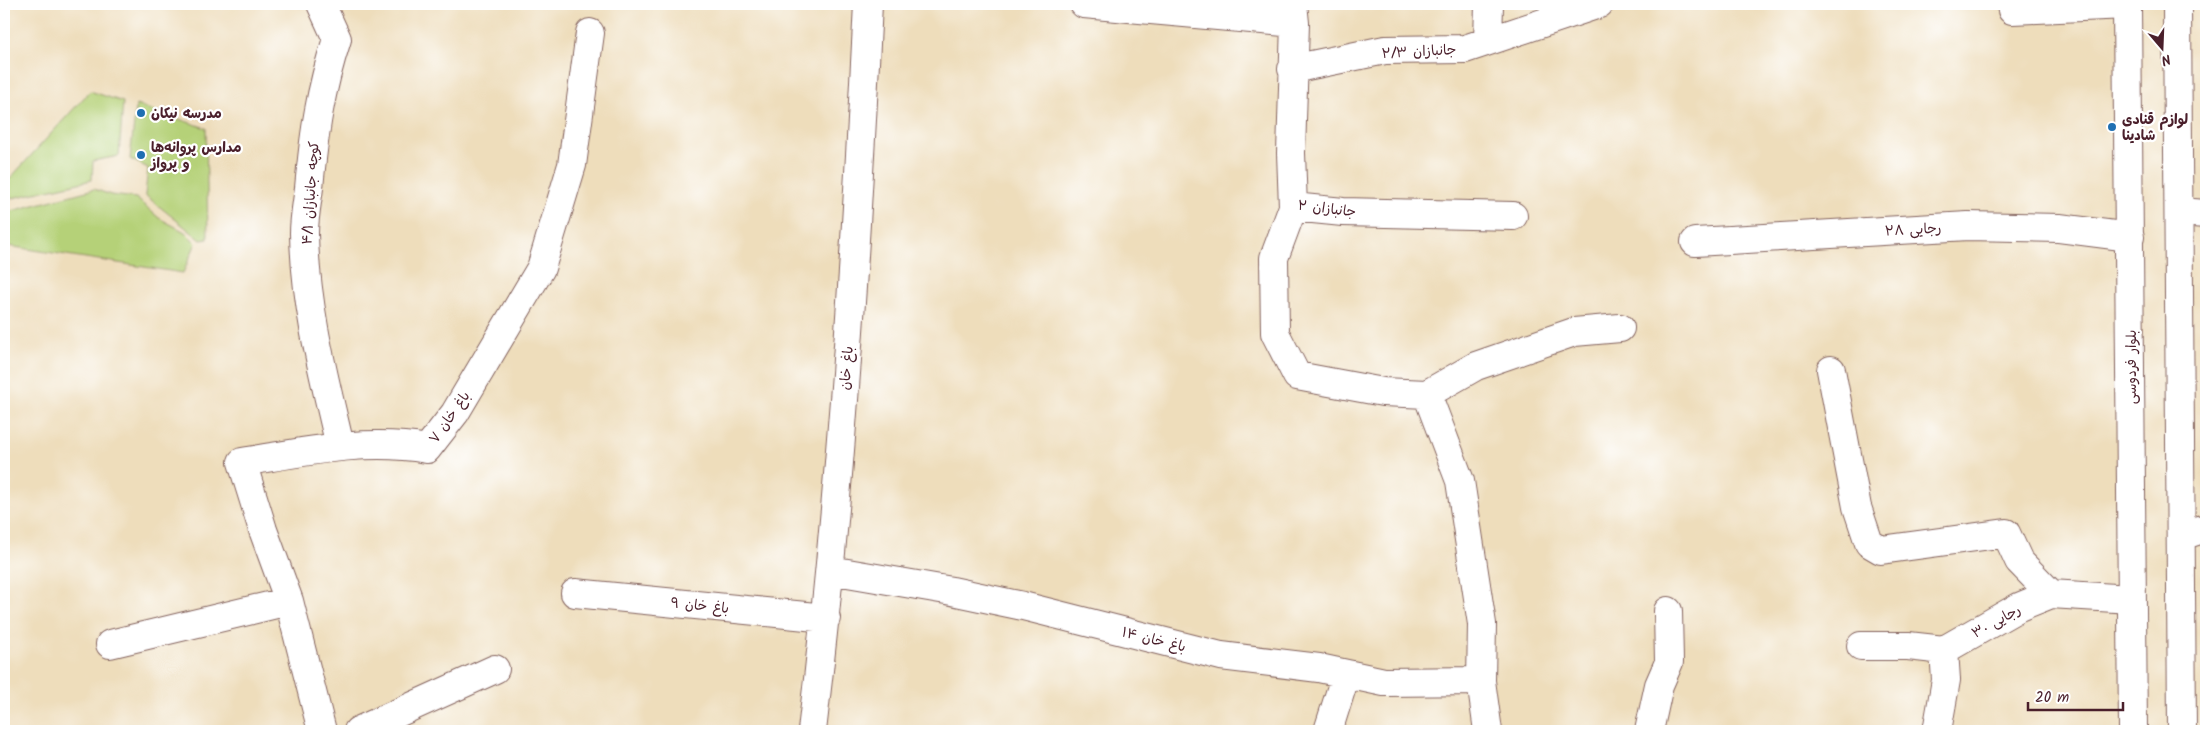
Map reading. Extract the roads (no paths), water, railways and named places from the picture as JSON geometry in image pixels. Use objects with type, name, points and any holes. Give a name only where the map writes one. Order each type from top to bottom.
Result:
[{"type":"street","name":"باغ خان","points":[[812,731],[826,618],[856,241],[868,4]]},
{"type":"street","name":"جانبازان ۲","points":[[1085,4],[1294,13],[1292,70],[1293,207],[1343,212],[1513,216]]},
{"type":"street","points":[[1488,41],[1489,4]]},
{"type":"street","name":"جانبازان ۲/۳","points":[[1292,70],[1384,50],[1465,48],[1599,4]]},
{"type":"street","points":[[2012,10],[2127,4]]},
{"type":"street","name":"بلوار فردوسی","points":[[2127,4],[2133,731]]},
{"type":"street","points":[[2177,4],[2182,731]]},
{"type":"street","name":"کوچه جانبازان ۴/۱","points":[[330,11],[337,39],[323,82],[314,127],[304,232],[310,295],[320,360],[340,446]]},
{"type":"street","name":"باغ خان ۷","points":[[322,731],[289,601],[262,530],[242,462],[340,446],[399,444],[428,448],[455,413],[541,268],[572,166],[590,33]]},
{"type":"street","points":[[1293,207],[1274,258],[1275,314],[1276,333],[1297,376],[1382,392],[1427,394],[1476,366],[1574,332],[1620,328]]},
{"type":"street","points":[[2179,212],[2206,214]]},
{"type":"street","name":"رجایی ۲۸","points":[[1695,242],[1968,226],[2059,228],[2130,237]]},
{"type":"street","points":[[1831,370],[1857,507],[1869,543],[1881,550],[2006,533],[2019,561],[2051,594]]},
{"type":"street","points":[[1427,394],[1460,481],[1482,624],[1481,682],[1488,731]]},
{"type":"street","points":[[2181,536],[2206,528]]},
{"type":"street","name":"باغ خان ۱۴","points":[[830,570],[952,591],[1023,606],[1221,656],[1319,668],[1384,682],[1481,682]]},
{"type":"street","name":"باغ خان ۹","points":[[575,593],[826,618]]},
{"type":"street","name":"رجایی ۳۰","points":[[1944,650],[2019,608],[2051,594],[2132,599]]},
{"type":"street","points":[[110,644],[289,601]]},
{"type":"street","points":[[1649,731],[1658,685],[1669,662],[1668,611]]},
{"type":"street","points":[[1861,646],[1908,646],[1944,650],[1946,680],[1937,731]]},
{"type":"street","points":[[358,731],[495,670]]},
{"type":"street","points":[[1328,731],[1346,674]]},
{"type":"place","name":"مدرسه نیکان","points":[[141,113]]},
{"type":"place","name":"لوازم قنادی شادینا","points":[[2112,127]]},
{"type":"place","name":"مدارس پروانه‌ها و پرواز","points":[[141,155]]}]
